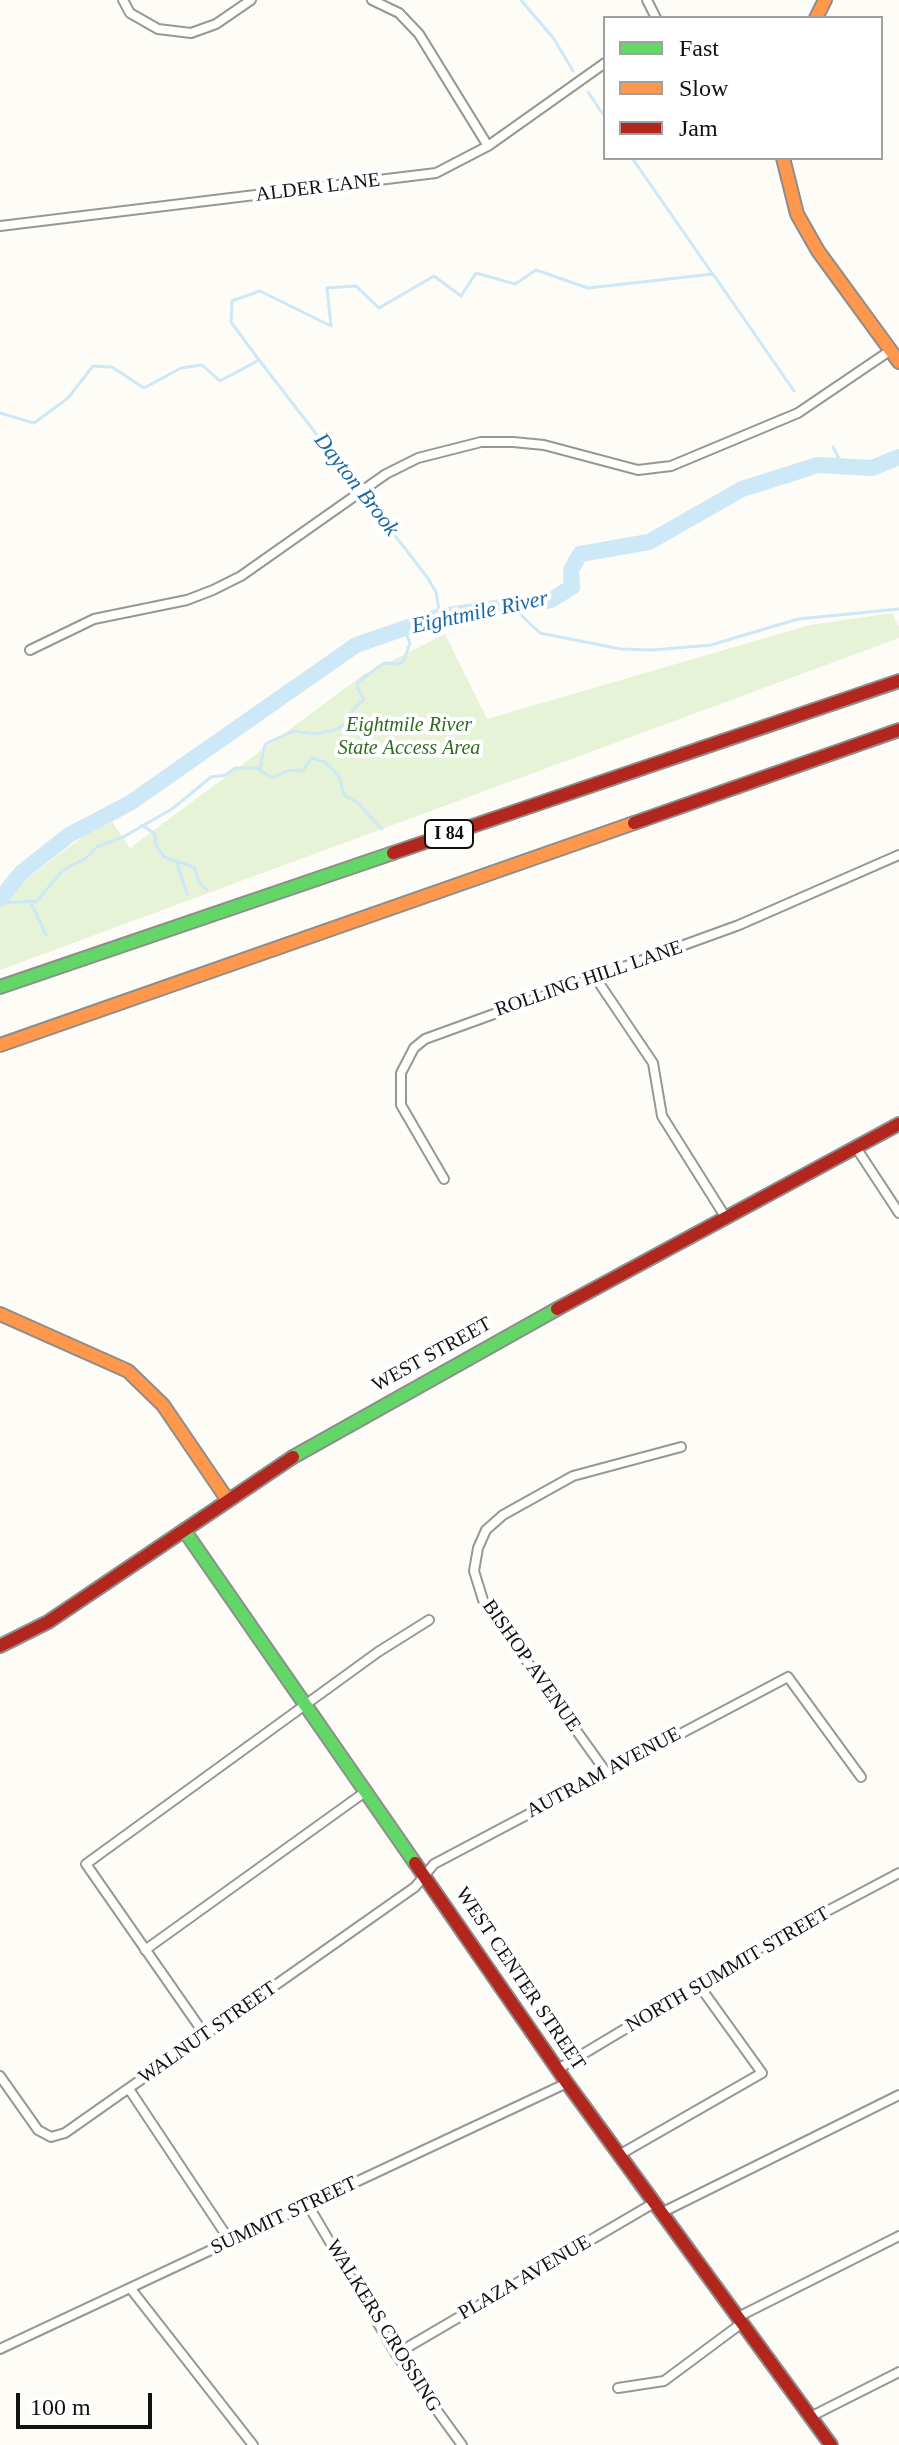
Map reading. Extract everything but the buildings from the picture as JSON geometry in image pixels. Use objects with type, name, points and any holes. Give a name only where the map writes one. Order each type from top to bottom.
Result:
[{"type":"main road","points":[[784,160],[797,214],[818,251],[899,362]]},
{"type":"main road","name":"I 84","points":[[0,987],[899,681]]},
{"type":"main road","name":"I 84","points":[[0,1045],[899,730]]},
{"type":"main road","name":"WEST STREET","points":[[0,1646],[48,1622],[227,1499],[387,1403],[899,1124]]},
{"type":"main road","points":[[0,1314],[128,1371],[163,1405],[227,1499]]},
{"type":"main road","name":"WEST CENTER STREET","points":[[184,1530],[567,2083],[831,2445]]},
{"type":"street","points":[[123,0],[130,13],[158,29],[191,33],[216,24],[251,0]]},
{"type":"street","points":[[372,0],[399,13],[419,34],[488,146]]},
{"type":"street","name":"ALDER LANE","points":[[0,226],[436,173],[488,146],[603,64]]},
{"type":"street","points":[[30,650],[94,619],[187,600],[213,590],[241,576],[366,488],[418,458],[481,442],[544,445],[638,470],[671,466],[798,413],[891,350]]},
{"type":"street","name":"ROLLING HILL LANE","points":[[444,1179],[401,1105],[401,1073],[414,1048],[438,1032],[739,925],[899,855]]},
{"type":"street","points":[[595,977],[653,1063],[662,1116],[726,1218]]},
{"type":"street","points":[[855,1146],[899,1213]]},
{"type":"street","name":"BISHOP AVENUE","points":[[606,1772],[483,1600],[474,1571],[478,1548],[486,1530],[503,1515],[573,1476],[681,1447]]},
{"type":"street","points":[[205,2035],[86,1864],[306,1708],[378,1652],[429,1620]]},
{"type":"street","name":"AUTRAM AVENUE","points":[[426,1876],[434,1864],[788,1677],[861,1777]]},
{"type":"street","points":[[145,1950],[365,1792]]},
{"type":"street","name":"NORTH SUMMIT STREET","points":[[558,2069],[698,1984],[899,1873]]},
{"type":"street","name":"WALNUT STREET","points":[[0,2076],[38,2130],[51,2137],[65,2133],[426,1876]]},
{"type":"street","points":[[619,2155],[762,2073],[698,1984]]},
{"type":"street","name":"SUMMIT STREET","points":[[0,2349],[567,2083]]},
{"type":"street","points":[[129,2089],[230,2241]]},
{"type":"street","name":"PLAZA AVENUE","points":[[396,2354],[658,2208],[899,2095]]},
{"type":"street","name":"WALKERS CROSSING","points":[[308,2205],[396,2354],[462,2445]]},
{"type":"street","points":[[618,2388],[664,2381],[740,2320],[899,2236]]},
{"type":"street","points":[[131,2289],[253,2445]]},
{"type":"street","points":[[810,2417],[899,2372]]},
{"type":"green space","name":"Eightmile River State Access Area","points":[[892,613],[899,627],[899,638],[0,970],[0,899],[109,817],[130,848],[363,675],[445,634],[487,719],[810,625]]},
{"type":"waterway","points":[[521,0],[554,39],[573,71]]},
{"type":"waterway","points":[[588,92],[603,114]]},
{"type":"waterway","points":[[633,160],[712,273]]},
{"type":"waterway","name":"Dayton Brook","points":[[259,360],[231,322],[232,301],[260,291],[331,326],[327,288],[356,286],[379,308],[434,276],[461,296],[476,273],[515,284],[536,270],[588,288],[713,274],[794,391]]},
{"type":"waterway","name":"Dayton Brook","points":[[0,413],[34,423],[68,398],[93,366],[112,367],[144,388],[181,368],[202,365],[220,381],[259,360],[427,577],[436,592],[440,616]]},
{"type":"waterway","name":"Dayton Brook","points":[[833,447],[844,468]]},
{"type":"waterway","name":"Eightmile River","points":[[0,899],[21,873],[69,835],[130,803],[356,645],[440,616],[551,600],[572,587],[571,570],[580,554],[649,542],[742,489],[818,465],[872,468],[899,457]]},
{"type":"waterway","points":[[519,605],[521,615],[540,633],[621,649],[653,650],[711,645],[798,619],[899,609]]},
{"type":"waterway","points":[[0,903],[37,901],[63,870],[86,858],[97,847],[125,836],[172,809],[211,777],[226,775],[235,768],[260,768],[265,745],[269,742],[294,731],[315,734],[335,730],[354,720],[352,711],[364,699],[357,687],[358,682],[384,663],[399,664],[404,660],[410,643],[404,629]]},
{"type":"waterway","points":[[258,769],[272,778],[290,770],[302,771],[312,758],[325,762],[339,776],[344,795],[358,803],[382,829]]},
{"type":"waterway","points":[[142,825],[155,834],[156,845],[164,857],[194,867],[199,882],[207,890]]},
{"type":"waterway","points":[[177,863],[187,894]]},
{"type":"waterway","points":[[31,903],[46,935]]},
{"type":"traffic: fast","points":[[0,987],[393,853]]},
{"type":"traffic: fast","points":[[293,1457],[557,1309]]},
{"type":"traffic: fast","points":[[184,1530],[415,1863]]},
{"type":"traffic: slow","points":[[817,16],[825,0]]},
{"type":"traffic: slow","points":[[784,160],[797,214],[818,251],[899,362]]},
{"type":"traffic: slow","points":[[0,1045],[634,823]]},
{"type":"traffic: slow","points":[[0,1314],[128,1371],[163,1405],[227,1499]]},
{"type":"traffic: jam","points":[[393,853],[899,681]]},
{"type":"traffic: jam","points":[[634,823],[899,730]]},
{"type":"traffic: jam","points":[[557,1309],[899,1124]]},
{"type":"traffic: jam","points":[[0,1646],[48,1622],[293,1457]]},
{"type":"traffic: jam","points":[[415,1863],[567,2083],[831,2445]]}]
